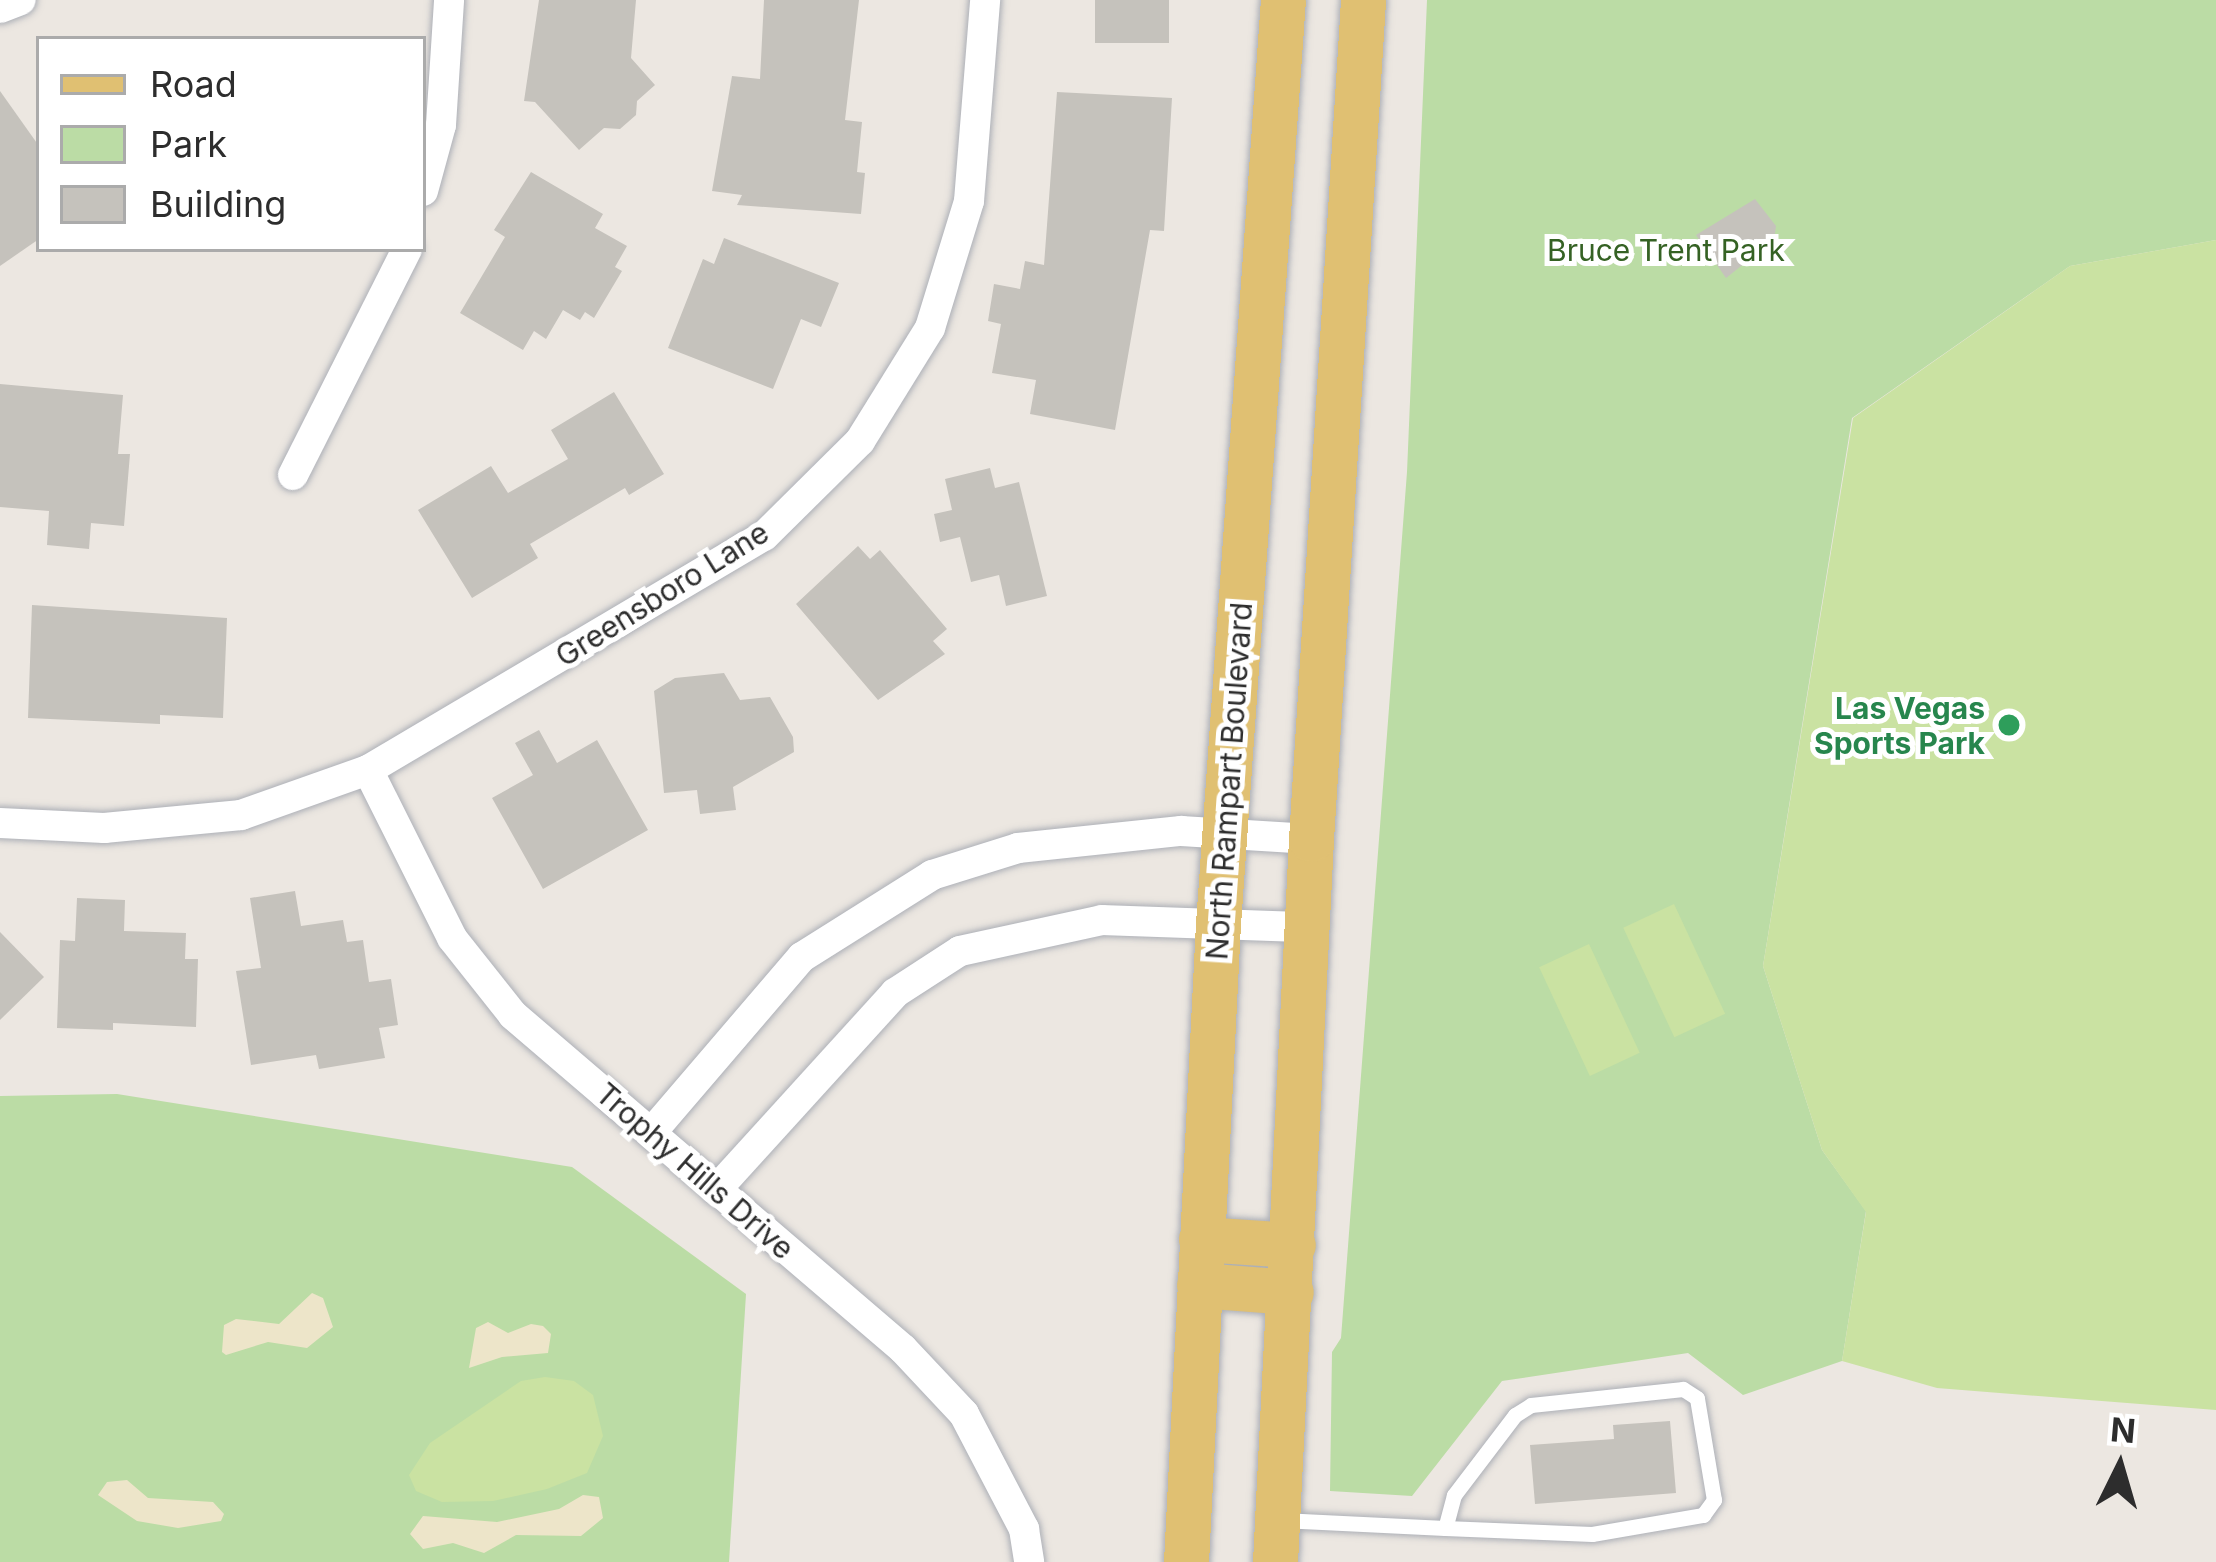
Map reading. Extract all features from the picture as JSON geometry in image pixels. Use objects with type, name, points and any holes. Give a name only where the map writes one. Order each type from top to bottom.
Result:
[{"type":"main road","name":"North Rampart Boulevard","points":[[1186,1562],[1218,924],[1282,0]]},
{"type":"main road","points":[[1276,1541],[1311,839],[1364,0]]},
{"type":"main road","points":[[1201,1239],[1292,1245]]},
{"type":"main road","points":[[1199,1286],[1291,1292]]},
{"type":"street","points":[[0,8],[21,0]]},
{"type":"street","points":[[426,180],[441,124],[449,0]]},
{"type":"street","name":"Greensboro Lane","points":[[0,823],[104,828],[241,815],[368,770],[764,536],[860,441],[930,328],[969,200],[985,0]]},
{"type":"street","points":[[293,475],[406,252]]},
{"type":"street","name":"Trophy Hills Drive","points":[[368,770],[464,953],[513,1016],[903,1348],[964,1414],[1024,1529],[1029,1562]]},
{"type":"street","points":[[650,1133],[802,957],[916,883],[1018,848],[1181,831],[1311,839]]},
{"type":"street","points":[[716,1190],[896,993],[960,951],[1102,920],[1307,928]]},
{"type":"lane","points":[[1276,1541],[1445,1528],[1592,1534],[1703,1514],[1714,1500],[1697,1398],[1683,1389],[1531,1405],[1516,1415],[1454,1495],[1445,1528]]},
{"type":"green space","name":"Bruce Trent Park","points":[[1427,0],[2216,0],[2216,240],[2070,266],[1852,418],[1763,966],[1822,1150],[1866,1211],[1842,1361],[1743,1395],[1688,1353],[1502,1381],[1412,1496],[1330,1491],[1332,1352],[1341,1338],[1407,472]]},
{"type":"green space","name":"Las Vegas Sports Park","points":[[2216,240],[2216,1410],[1937,1388],[1842,1361],[1866,1212],[1822,1150],[1763,966],[1853,418],[2070,266]]},
{"type":"green space","points":[[1674,904],[1725,1014],[1674,1037],[1623,928]]},
{"type":"green space","points":[[1589,944],[1640,1053],[1590,1076],[1539,967]]},
{"type":"green space","points":[[117,1094],[572,1167],[746,1294],[729,1562],[0,1562],[0,1096]]},
{"type":"green space","points":[[545,1377],[574,1381],[593,1395],[603,1436],[587,1473],[547,1489],[493,1501],[442,1502],[416,1491],[409,1475],[430,1443],[521,1381]]},
{"type":"sand","points":[[312,1293],[323,1298],[333,1327],[307,1348],[268,1342],[226,1355],[222,1352],[224,1325],[236,1319],[279,1324]]},
{"type":"sand","points":[[488,1322],[508,1333],[531,1324],[543,1326],[551,1334],[548,1353],[502,1357],[469,1368],[476,1328]]},
{"type":"sand","points":[[127,1480],[148,1498],[213,1502],[224,1514],[221,1521],[178,1528],[137,1521],[98,1495],[107,1482]]},
{"type":"sand","points":[[583,1495],[599,1497],[603,1518],[581,1536],[516,1535],[484,1553],[453,1543],[423,1549],[410,1534],[423,1516],[497,1522],[559,1509]]},
{"type":"building","points":[[539,0],[636,0],[631,58],[655,85],[637,101],[636,115],[620,129],[604,128],[579,150],[535,102],[524,101]]},
{"type":"building","points":[[764,0],[859,0],[845,120],[862,122],[857,172],[865,173],[861,214],[737,205],[742,195],[712,191],[732,76],[760,79]]},
{"type":"building","points":[[1095,0],[1169,0],[1169,43],[1095,43]]},
{"type":"building","points":[[0,91],[36,142],[36,241],[0,266]]},
{"type":"building","points":[[1057,92],[1172,98],[1164,231],[1150,230],[1115,430],[1030,414],[1036,380],[992,373],[1001,324],[988,321],[994,284],[1020,289],[1025,261],[1044,265]]},
{"type":"building","points":[[531,172],[603,214],[595,228],[627,246],[615,267],[622,271],[594,318],[585,312],[580,320],[563,310],[546,339],[534,331],[523,350],[460,313],[505,237],[494,230]]},
{"type":"building","points":[[1755,199],[1776,226],[1774,240],[1726,278],[1696,235]]},
{"type":"building","points":[[724,238],[839,283],[821,327],[801,319],[773,389],[668,348],[703,259],[714,264]]},
{"type":"building","points":[[0,384],[123,395],[118,454],[130,454],[124,526],[91,523],[89,549],[47,545],[49,511],[0,507]]},
{"type":"building","points":[[614,392],[664,474],[629,495],[625,488],[530,544],[538,558],[472,598],[418,510],[491,466],[508,493],[568,459],[551,430]]},
{"type":"building","points":[[990,468],[995,488],[1019,482],[1047,596],[1006,606],[999,575],[971,582],[960,537],[940,542],[934,514],[952,510],[945,479]]},
{"type":"building","points":[[858,546],[870,559],[880,550],[947,629],[933,641],[945,654],[878,700],[796,604]]},
{"type":"building","points":[[32,605],[227,618],[223,718],[160,715],[160,724],[28,718]]},
{"type":"building","points":[[724,673],[740,700],[770,697],[793,737],[794,752],[733,787],[736,810],[700,814],[697,790],[664,793],[654,691],[675,678]]},
{"type":"building","points":[[539,730],[557,763],[597,740],[648,830],[543,889],[492,798],[533,775],[515,743]]},
{"type":"building","points":[[295,891],[301,926],[343,920],[347,942],[363,940],[369,982],[391,979],[398,1025],[379,1028],[385,1058],[319,1069],[316,1055],[251,1065],[236,971],[261,968],[250,898]]},
{"type":"building","points":[[77,898],[125,900],[124,931],[186,933],[185,959],[198,959],[196,1027],[113,1023],[113,1030],[57,1028],[60,940],[75,941]]},
{"type":"building","points":[[0,932],[44,977],[0,1020]]},
{"type":"building","points":[[1670,1421],[1676,1493],[1535,1504],[1530,1445],[1614,1439],[1613,1425]]},
{"type":"place","name":"Las Vegas Sports Park","points":[[2009,725]]}]
